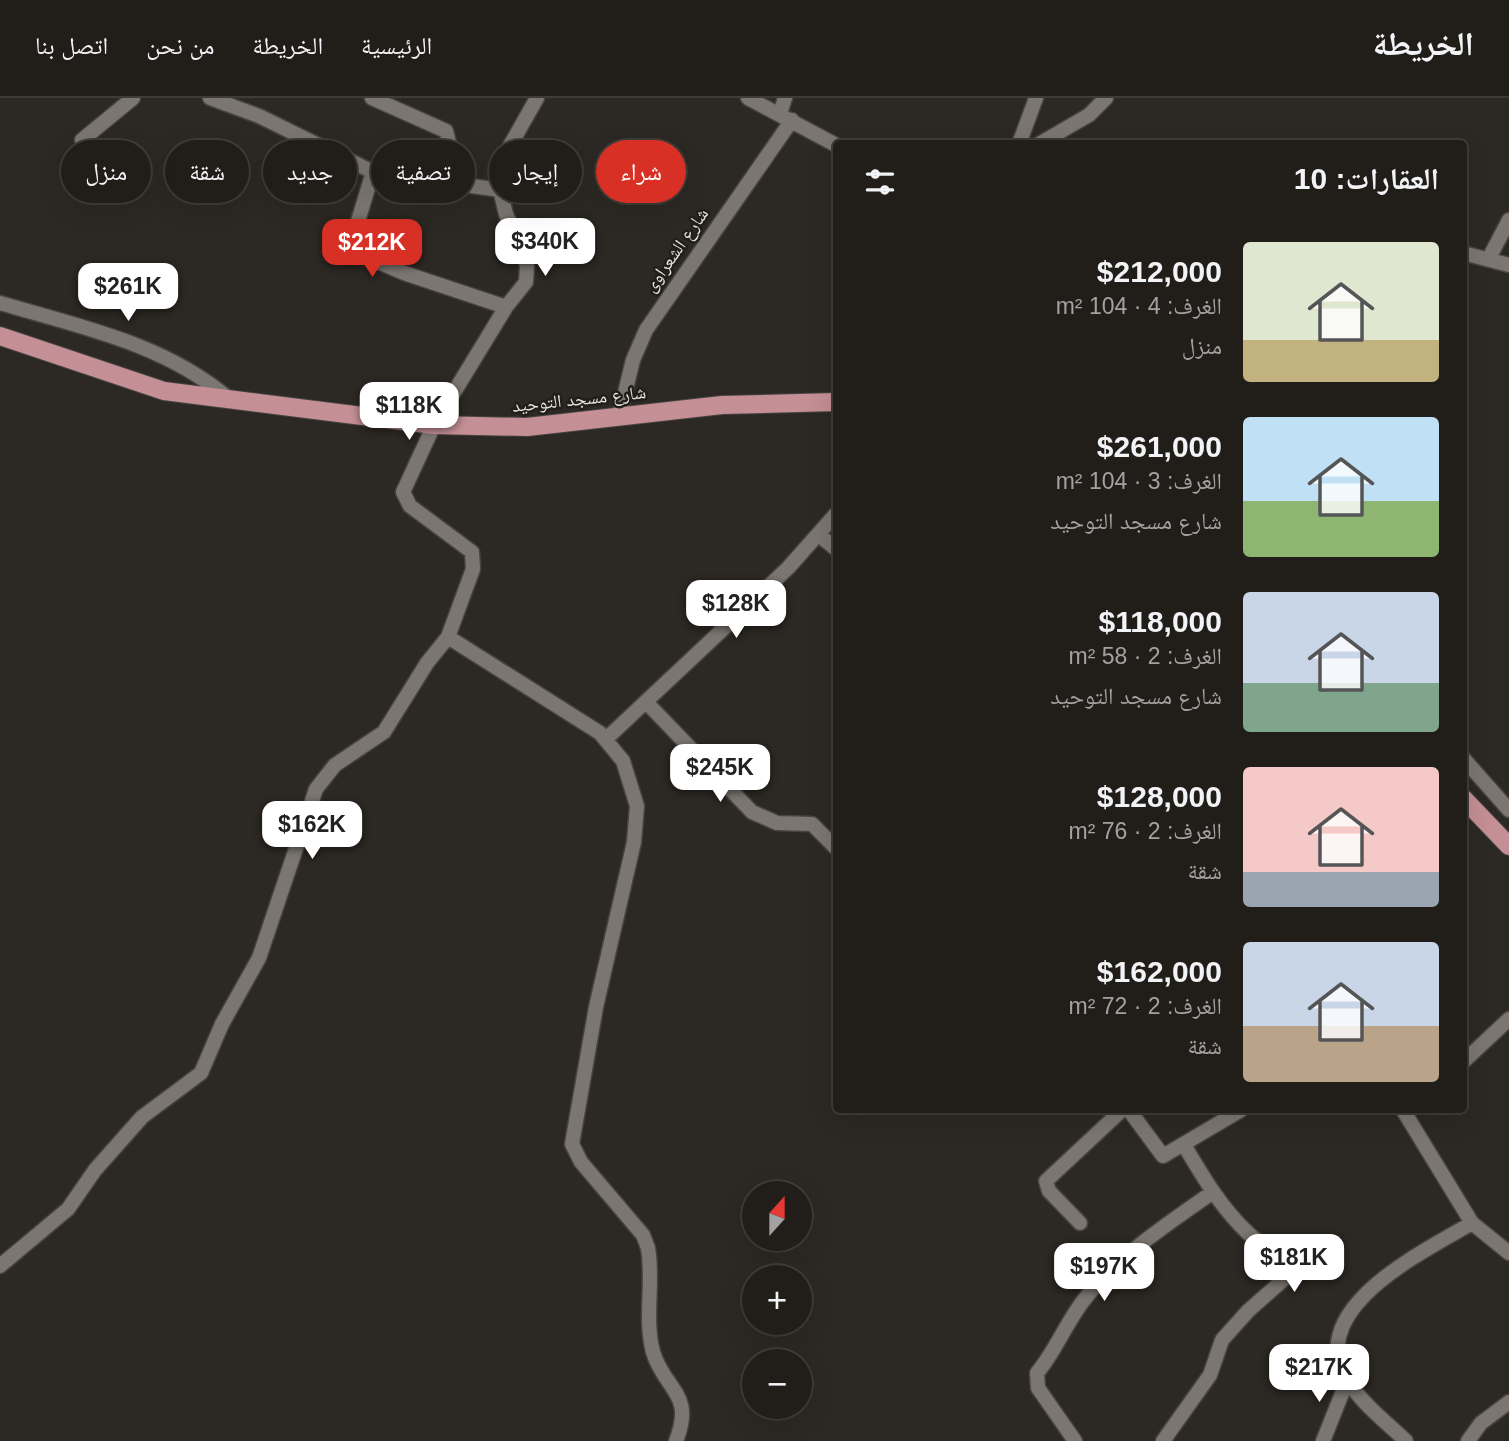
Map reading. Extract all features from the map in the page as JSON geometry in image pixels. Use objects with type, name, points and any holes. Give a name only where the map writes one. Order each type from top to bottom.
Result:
[{"type":"main road","name":"شارع مسجد التوحيد","points":[[0,335],[134,383],[164,391],[434,425],[527,427],[722,405],[833,402]]},
{"type":"main road","points":[[1467,802],[1509,846]]},
{"type":"street","points":[[82,140],[133,98]]},
{"type":"street","points":[[210,98],[259,116],[371,171]]},
{"type":"street","points":[[372,98],[446,131],[450,140]]},
{"type":"street","points":[[513,140],[537,98]]},
{"type":"street","points":[[748,98],[833,143]]},
{"type":"street","name":"شارع الشعراوى","points":[[619,416],[633,360],[646,330],[786,117],[785,98]]},
{"type":"street","points":[[1020,140],[1036,98]]},
{"type":"street","points":[[1057,140],[1106,98]]},
{"type":"street","points":[[371,179],[351,244],[355,252],[404,273],[506,307]]},
{"type":"street","points":[[0,1266],[59,1218],[94,1170],[142,1117],[192,1083],[201,1073],[222,1024],[259,958],[316,789],[335,765],[384,732],[427,663],[448,637],[473,569],[472,552],[410,506],[403,492],[434,425],[506,307],[526,282],[527,275],[504,203]]},
{"type":"street","points":[[1489,258],[1509,220]]},
{"type":"street","points":[[1467,254],[1509,265]]},
{"type":"street","points":[[0,303],[169,357],[201,375],[228,398]]},
{"type":"street","points":[[606,739],[788,568],[833,517]]},
{"type":"street","points":[[818,535],[833,547]]},
{"type":"street","points":[[448,637],[576,716],[606,739],[623,761],[629,776],[638,819],[602,980],[572,1144],[581,1162],[643,1235],[648,1248],[653,1353],[683,1405],[684,1418],[676,1441]]},
{"type":"street","points":[[647,703],[752,812],[777,823],[812,824],[833,845]]},
{"type":"street","points":[[1467,763],[1509,810]]},
{"type":"street","points":[[1467,1058],[1509,1019]]},
{"type":"street","points":[[1080,1223],[1049,1191],[1046,1181],[1119,1113]]},
{"type":"street","points":[[1131,1113],[1163,1157],[1236,1113]]},
{"type":"street","points":[[1408,1113],[1472,1223],[1509,1253]]},
{"type":"street","points":[[1164,1441],[1210,1375],[1222,1340],[1248,1311],[1283,1280],[1287,1271],[1283,1262],[1239,1225],[1213,1192],[1184,1145]]},
{"type":"street","points":[[1075,1441],[1038,1388],[1037,1373],[1058,1345],[1071,1318],[1089,1294],[1159,1230],[1213,1192]]},
{"type":"street","points":[[1406,1441],[1348,1381],[1338,1340],[1339,1328],[1350,1310],[1388,1276],[1472,1223]]},
{"type":"street","points":[[1323,1441],[1348,1381]]},
{"type":"street","points":[[1468,1441],[1481,1423],[1509,1402]]}]
